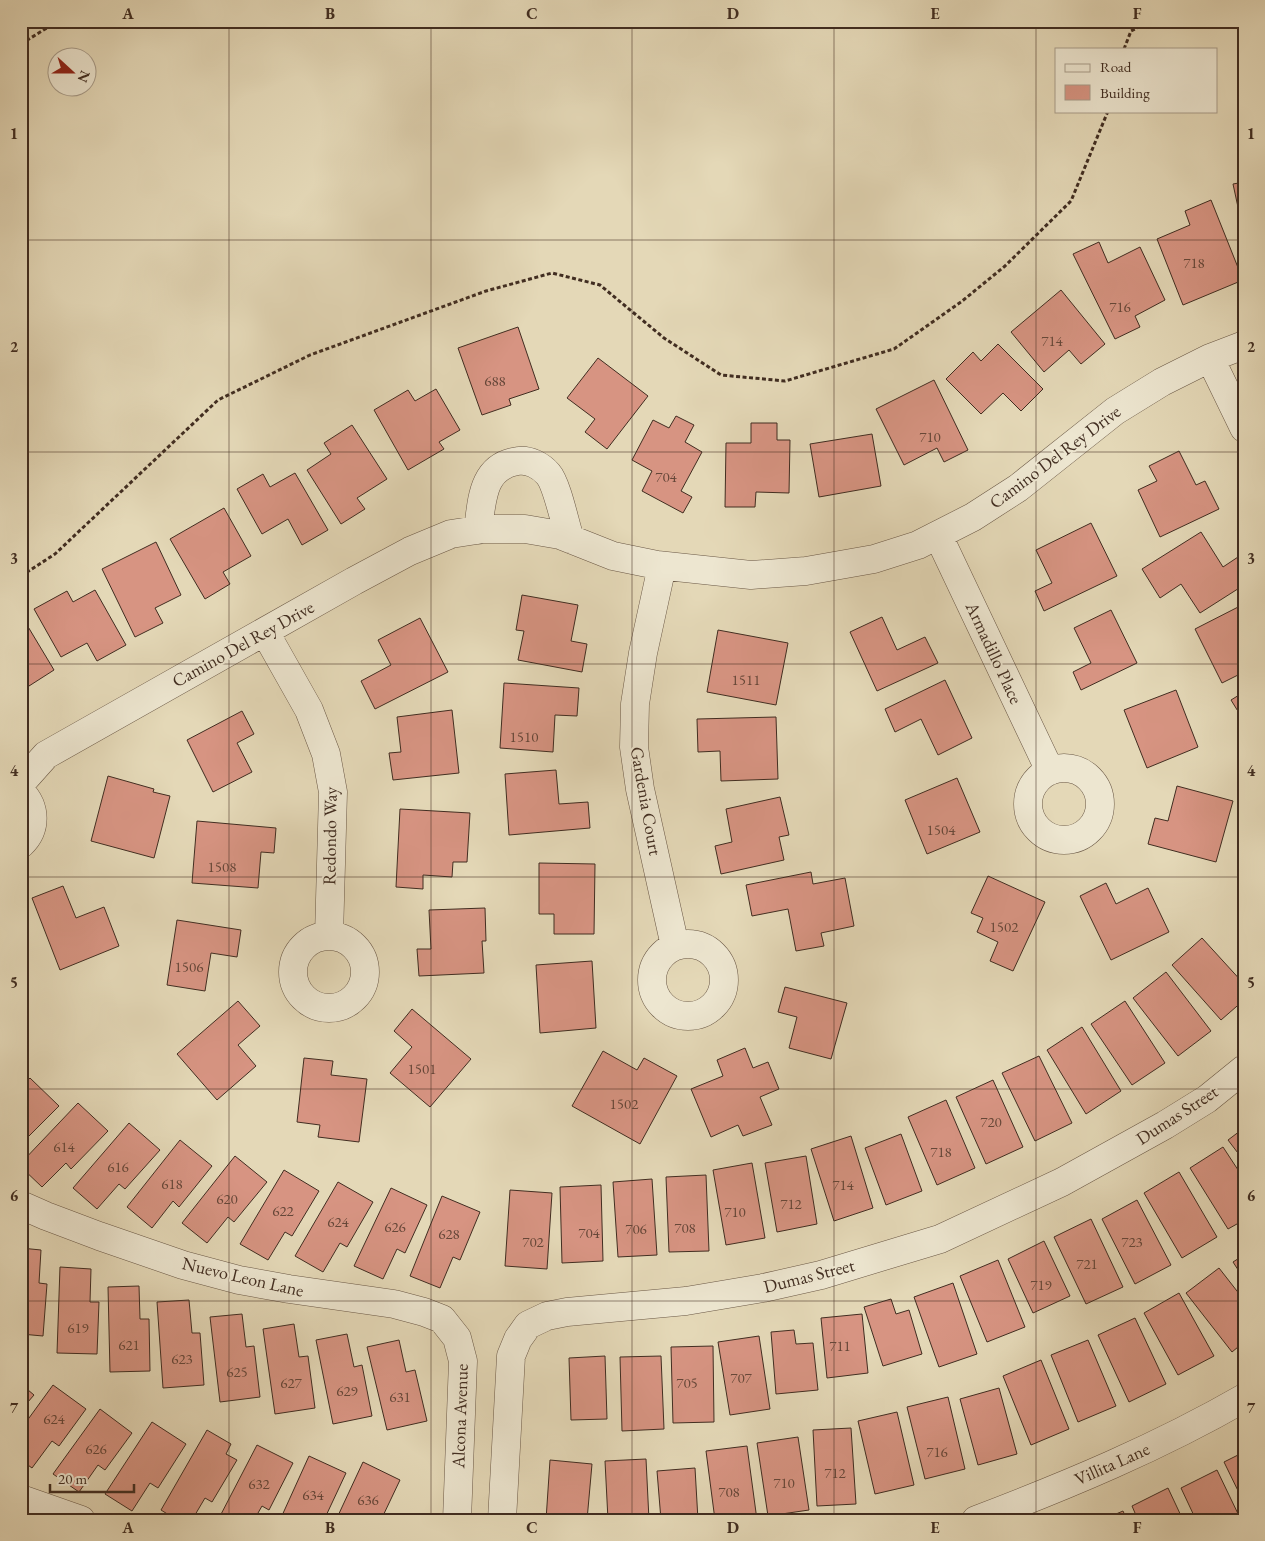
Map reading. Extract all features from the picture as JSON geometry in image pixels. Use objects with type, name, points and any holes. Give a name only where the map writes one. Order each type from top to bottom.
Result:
[{"type":"street","name":"Camino Del Rey Drive","points":[[21,783],[46,755],[410,552],[451,534],[478,530],[525,529],[570,539],[613,556],[662,566],[751,575],[806,571],[874,559],[918,545],[973,517],[1018,488],[1115,411],[1162,382],[1210,358],[1244,345]]},
{"type":"street","points":[[1210,358],[1244,428]]},
{"type":"street","points":[[478,530],[486,485],[494,471],[507,462],[522,460],[538,464],[549,475],[570,539]]},
{"type":"street","name":"Armadillo Place","points":[[938,535],[1050,771]]},
{"type":"street","name":"Gardenia Court","points":[[662,566],[643,652],[635,704],[634,747],[640,789],[675,946]]},
{"type":"street","name":"Redondo Way","points":[[265,632],[309,710],[326,754],[333,792],[329,936]]},
{"type":"street","points":[[21,792],[28,799],[33,814],[32,830],[21,844]]},
{"type":"street","name":"Dumas Street","points":[[502,1520],[511,1356],[518,1339],[528,1325],[547,1316],[567,1312],[686,1301],[763,1288],[859,1264],[940,1239],[1062,1182],[1165,1125],[1207,1099],[1244,1069]]},
{"type":"street","name":"Nuevo Leon Lane","points":[[21,1205],[46,1216],[183,1265],[239,1280],[394,1304],[442,1319]]},
{"type":"street","name":"Alcona Avenue","points":[[442,1319],[458,1338],[463,1361],[456,1520]]},
{"type":"street","name":"Villita Lane","points":[[976,1520],[1060,1488],[1153,1446],[1244,1398]]},
{"type":"street","points":[[21,1500],[81,1520]]},
{"type":"path","points":[[21,44],[58,21]]},
{"type":"path","points":[[1124,48],[1131,31],[1150,21]]},
{"type":"path","points":[[1232,21],[1244,35]]},
{"type":"path","points":[[21,576],[55,554],[218,400],[310,355],[486,291],[552,273],[600,285],[664,338],[721,375],[785,381],[894,349],[961,302],[1005,266],[1070,202],[1108,112]]},
{"type":"building","points":[[1244,182],[1244,235],[1233,184]]},
{"type":"building","points":[[1211,200],[1243,280],[1183,305],[1157,239],[1190,225],[1185,211]]},
{"type":"building","points":[[1099,242],[1108,263],[1140,247],[1165,300],[1135,316],[1140,327],[1115,339],[1073,254]]},
{"type":"building","points":[[1061,290],[1105,344],[1081,364],[1069,350],[1044,372],[1011,332]]},
{"type":"building","points":[[518,327],[539,389],[509,399],[511,405],[482,415],[458,348]]},
{"type":"building","points":[[998,344],[1043,389],[1021,411],[1003,393],[981,414],[946,379],[973,352],[981,361]]},
{"type":"building","points":[[598,358],[648,396],[607,449],[585,432],[595,419],[567,398]]},
{"type":"building","points":[[934,380],[968,450],[944,462],[937,448],[904,465],[876,409]]},
{"type":"building","points":[[436,389],[460,430],[439,442],[444,449],[408,470],[374,410],[408,390],[415,401]]},
{"type":"building","points":[[676,416],[694,425],[685,442],[702,452],[681,491],[692,497],[683,513],[642,491],[652,471],[632,460],[653,420],[669,428]]},
{"type":"building","points":[[751,423],[777,423],[777,440],[790,440],[789,493],[756,492],[755,507],[725,507],[726,443],[751,443]]},
{"type":"building","points":[[352,425],[387,479],[357,498],[365,509],[341,524],[307,470],[331,454],[324,443]]},
{"type":"building","points":[[872,434],[881,486],[819,497],[810,444]]},
{"type":"building","points":[[1179,451],[1196,485],[1205,481],[1219,509],[1160,537],[1138,490],[1157,481],[1149,466]]},
{"type":"building","points":[[295,473],[328,530],[302,545],[288,519],[262,534],[237,489],[263,474],[270,487]]},
{"type":"building","points":[[224,508],[251,556],[223,572],[230,584],[205,599],[170,539]]},
{"type":"building","points":[[1091,523],[1117,576],[1044,611],[1035,591],[1052,583],[1036,550]]},
{"type":"building","points":[[1201,532],[1223,567],[1241,555],[1244,559],[1244,585],[1200,613],[1181,584],[1160,598],[1142,569]]},
{"type":"building","points":[[156,542],[181,595],[155,608],[163,623],[135,637],[102,569]]},
{"type":"building","points":[[95,590],[126,645],[97,661],[87,643],[61,657],[34,609],[67,591],[73,602]]},
{"type":"building","points":[[522,595],[578,605],[571,641],[587,644],[582,672],[518,660],[524,631],[516,630]]},
{"type":"building","points":[[1244,604],[1244,672],[1222,683],[1195,629]]},
{"type":"building","points":[[1111,610],[1137,663],[1081,690],[1073,672],[1091,663],[1074,628]]},
{"type":"building","points":[[21,615],[54,670],[29,686],[21,673]]},
{"type":"building","points":[[882,617],[897,650],[925,637],[938,663],[877,691],[850,632]]},
{"type":"building","points":[[420,618],[448,672],[375,709],[361,681],[391,665],[378,640]]},
{"type":"building","points":[[718,630],[788,643],[776,705],[707,692]]},
{"type":"building","points":[[945,680],[972,738],[938,755],[921,719],[895,732],[885,709]]},
{"type":"building","points":[[504,683],[579,688],[577,716],[555,715],[553,752],[500,748]]},
{"type":"building","points":[[1176,690],[1198,747],[1147,768],[1124,710]]},
{"type":"building","points":[[1244,692],[1244,721],[1231,700]]},
{"type":"building","points":[[452,710],[459,773],[393,780],[389,753],[401,752],[397,717]]},
{"type":"building","points":[[242,711],[254,734],[237,743],[252,772],[213,792],[187,740]]},
{"type":"building","points":[[776,717],[778,779],[721,781],[720,751],[698,752],[697,719]]},
{"type":"building","points":[[556,770],[559,804],[588,802],[590,828],[509,835],[505,774]]},
{"type":"building","points":[[108,776],[154,789],[153,792],[170,796],[154,858],[91,841]]},
{"type":"building","points":[[957,778],[980,832],[927,854],[905,800]]},
{"type":"building","points":[[1177,786],[1233,801],[1216,862],[1148,844],[1155,818],[1168,821]]},
{"type":"building","points":[[780,797],[789,835],[779,837],[784,860],[721,874],[715,846],[732,842],[726,809]]},
{"type":"building","points":[[400,809],[470,813],[467,862],[453,862],[452,877],[423,875],[423,889],[396,887]]},
{"type":"building","points":[[197,821],[276,828],[274,853],[261,852],[258,888],[192,883]]},
{"type":"building","points":[[539,863],[595,864],[594,934],[554,934],[554,914],[539,914]]},
{"type":"building","points":[[811,872],[813,884],[845,878],[854,926],[821,933],[824,946],[796,951],[788,909],[752,916],[746,885]]},
{"type":"building","points":[[988,876],[1045,902],[1013,971],[990,961],[998,942],[977,932],[983,918],[971,913]]},
{"type":"building","points":[[1106,883],[1116,904],[1148,888],[1169,932],[1111,960],[1080,896]]},
{"type":"building","points":[[63,886],[76,918],[104,907],[119,946],[60,970],[32,898]]},
{"type":"building","points":[[485,908],[486,941],[482,941],[484,973],[419,976],[417,949],[431,949],[429,910]]},
{"type":"building","points":[[26,916],[28,957],[21,957],[21,917]]},
{"type":"building","points":[[177,920],[241,930],[237,957],[211,953],[205,991],[167,985]]},
{"type":"building","points":[[1202,938],[1244,984],[1244,1000],[1221,1020],[1172,965]]},
{"type":"building","points":[[592,961],[596,1028],[540,1033],[536,965]]},
{"type":"building","points":[[1166,972],[1211,1031],[1178,1056],[1133,998]]},
{"type":"building","points":[[785,987],[847,1003],[831,1059],[789,1048],[797,1017],[778,1012]]},
{"type":"building","points":[[238,1001],[260,1026],[238,1045],[256,1066],[217,1100],[177,1054]]},
{"type":"building","points":[[1125,1001],[1165,1063],[1132,1085],[1091,1024]]},
{"type":"building","points":[[412,1009],[471,1059],[430,1107],[390,1073],[412,1047],[394,1031]]},
{"type":"building","points":[[1082,1027],[1121,1091],[1086,1114],[1047,1050]]},
{"type":"building","points":[[745,1048],[753,1068],[768,1062],[779,1089],[760,1097],[772,1125],[743,1136],[738,1125],[711,1137],[691,1089],[723,1076],[717,1060]]},
{"type":"building","points":[[603,1051],[637,1070],[644,1058],[677,1076],[640,1144],[572,1106]]},
{"type":"building","points":[[1039,1056],[1072,1123],[1035,1141],[1002,1073]]},
{"type":"building","points":[[304,1058],[333,1061],[331,1075],[367,1079],[359,1142],[318,1137],[320,1125],[297,1122]]},
{"type":"building","points":[[30,1078],[59,1106],[22,1143],[21,1087]]},
{"type":"building","points":[[993,1080],[1023,1147],[986,1164],[956,1097]]},
{"type":"building","points":[[946,1100],[975,1168],[937,1185],[908,1117]]},
{"type":"building","points":[[78,1103],[108,1131],[71,1169],[66,1163],[42,1187],[21,1167],[21,1163]]},
{"type":"building","points":[[129,1123],[160,1150],[125,1189],[119,1184],[97,1209],[73,1188]]},
{"type":"building","points":[[1244,1128],[1244,1161],[1228,1140]]},
{"type":"building","points":[[901,1134],[922,1191],[886,1205],[865,1148]]},
{"type":"building","points":[[851,1136],[873,1208],[834,1221],[811,1149]]},
{"type":"building","points":[[180,1140],[212,1166],[179,1207],[173,1201],[152,1228],[127,1207]]},
{"type":"building","points":[[1223,1147],[1244,1179],[1244,1220],[1228,1229],[1190,1168]]},
{"type":"building","points":[[235,1156],[267,1182],[234,1222],[228,1217],[207,1243],[182,1223]]},
{"type":"building","points":[[806,1156],[817,1224],[777,1232],[765,1163]]},
{"type":"building","points":[[752,1163],[765,1238],[726,1245],[713,1170]]},
{"type":"building","points":[[284,1170],[319,1191],[292,1236],[285,1232],[268,1260],[240,1244]]},
{"type":"building","points":[[1179,1172],[1217,1237],[1182,1258],[1144,1193]]},
{"type":"building","points":[[706,1175],[709,1251],[669,1252],[666,1177]]},
{"type":"building","points":[[652,1179],[657,1255],[618,1257],[613,1182]]},
{"type":"building","points":[[338,1182],[373,1202],[347,1247],[340,1243],[323,1272],[295,1256]]},
{"type":"building","points":[[601,1185],[603,1261],[562,1263],[560,1187]]},
{"type":"building","points":[[391,1188],[427,1205],[405,1253],[397,1249],[383,1279],[354,1266]]},
{"type":"building","points":[[510,1190],[552,1193],[547,1269],[505,1266]]},
{"type":"building","points":[[442,1196],[480,1212],[460,1260],[453,1257],[440,1288],[410,1276]]},
{"type":"building","points":[[1137,1200],[1171,1265],[1135,1284],[1102,1219]]},
{"type":"building","points":[[1091,1219],[1123,1287],[1086,1304],[1054,1237]]},
{"type":"building","points":[[1044,1241],[1070,1296],[1033,1313],[1008,1259]]},
{"type":"building","points":[[21,1248],[41,1250],[39,1283],[47,1284],[43,1336],[21,1334]]},
{"type":"building","points":[[1244,1255],[1244,1279],[1233,1262]]},
{"type":"building","points":[[998,1260],[1025,1327],[987,1342],[960,1276]]},
{"type":"building","points":[[60,1267],[91,1269],[90,1302],[99,1302],[97,1354],[57,1353]]},
{"type":"building","points":[[1219,1268],[1244,1300],[1244,1342],[1232,1352],[1186,1293]]},
{"type":"building","points":[[953,1283],[977,1354],[939,1367],[914,1297]]},
{"type":"building","points":[[139,1286],[140,1319],[149,1319],[150,1371],[110,1372],[108,1287]]},
{"type":"building","points":[[1179,1293],[1214,1356],[1178,1375],[1144,1313]]},
{"type":"building","points":[[891,1299],[896,1314],[909,1310],[922,1354],[883,1366],[864,1307]]},
{"type":"building","points":[[189,1300],[192,1333],[200,1333],[204,1385],[163,1388],[157,1302]]},
{"type":"building","points":[[242,1314],[246,1347],[254,1346],[260,1397],[220,1402],[210,1317]]},
{"type":"building","points":[[862,1314],[868,1373],[827,1378],[821,1318]]},
{"type":"building","points":[[1135,1318],[1166,1384],[1129,1402],[1098,1335]]},
{"type":"building","points":[[294,1324],[299,1357],[308,1356],[315,1408],[275,1414],[263,1329]]},
{"type":"building","points":[[794,1330],[796,1344],[813,1343],[818,1390],[776,1394],[771,1332]]},
{"type":"building","points":[[347,1334],[354,1367],[362,1365],[372,1416],[333,1424],[316,1340]]},
{"type":"building","points":[[759,1336],[770,1409],[730,1415],[718,1342]]},
{"type":"building","points":[[399,1340],[406,1372],[415,1370],[427,1421],[387,1430],[367,1347]]},
{"type":"building","points":[[1088,1340],[1116,1406],[1078,1422],[1051,1355]]},
{"type":"building","points":[[713,1346],[714,1422],[673,1423],[671,1347]]},
{"type":"building","points":[[605,1356],[607,1419],[571,1420],[569,1358]]},
{"type":"building","points":[[661,1356],[664,1429],[622,1431],[620,1357]]},
{"type":"building","points":[[1041,1360],[1069,1429],[1031,1445],[1003,1376]]},
{"type":"building","points":[[21,1384],[34,1395],[21,1410]]},
{"type":"building","points":[[53,1385],[86,1409],[59,1446],[52,1441],[32,1468],[21,1460],[21,1429]]},
{"type":"building","points":[[999,1388],[1017,1454],[978,1465],[960,1399]]},
{"type":"building","points":[[948,1397],[965,1469],[925,1479],[907,1407]]},
{"type":"building","points":[[100,1409],[132,1433],[105,1470],[98,1465],[79,1492],[53,1474]]},
{"type":"building","points":[[897,1412],[914,1485],[875,1494],[858,1421]]},
{"type":"building","points":[[152,1422],[186,1444],[158,1488],[150,1483],[132,1511],[105,1494]]},
{"type":"building","points":[[851,1428],[856,1504],[817,1506],[813,1430]]},
{"type":"building","points":[[207,1430],[231,1444],[226,1454],[237,1460],[212,1502],[205,1498],[192,1520],[177,1520],[161,1510]]},
{"type":"building","points":[[798,1437],[809,1510],[768,1516],[757,1443]]},
{"type":"building","points":[[257,1445],[293,1463],[269,1510],[262,1506],[254,1520],[218,1520]]},
{"type":"building","points":[[747,1446],[757,1520],[715,1520],[706,1451]]},
{"type":"building","points":[[1244,1452],[1244,1503],[1224,1462]]},
{"type":"building","points":[[309,1456],[346,1473],[324,1520],[316,1517],[315,1520],[280,1520]]},
{"type":"building","points":[[646,1459],[649,1520],[608,1520],[605,1461]]},
{"type":"building","points":[[550,1460],[592,1464],[587,1520],[546,1520]]},
{"type":"building","points":[[363,1462],[400,1480],[381,1520],[336,1520]]},
{"type":"building","points":[[695,1468],[698,1520],[661,1520],[657,1471]]},
{"type":"building","points":[[1217,1470],[1241,1520],[1196,1520],[1181,1488]]},
{"type":"building","points":[[1168,1488],[1183,1520],[1138,1520],[1132,1506]]},
{"type":"building","points":[[1123,1511],[1127,1520],[1102,1520]]}]
